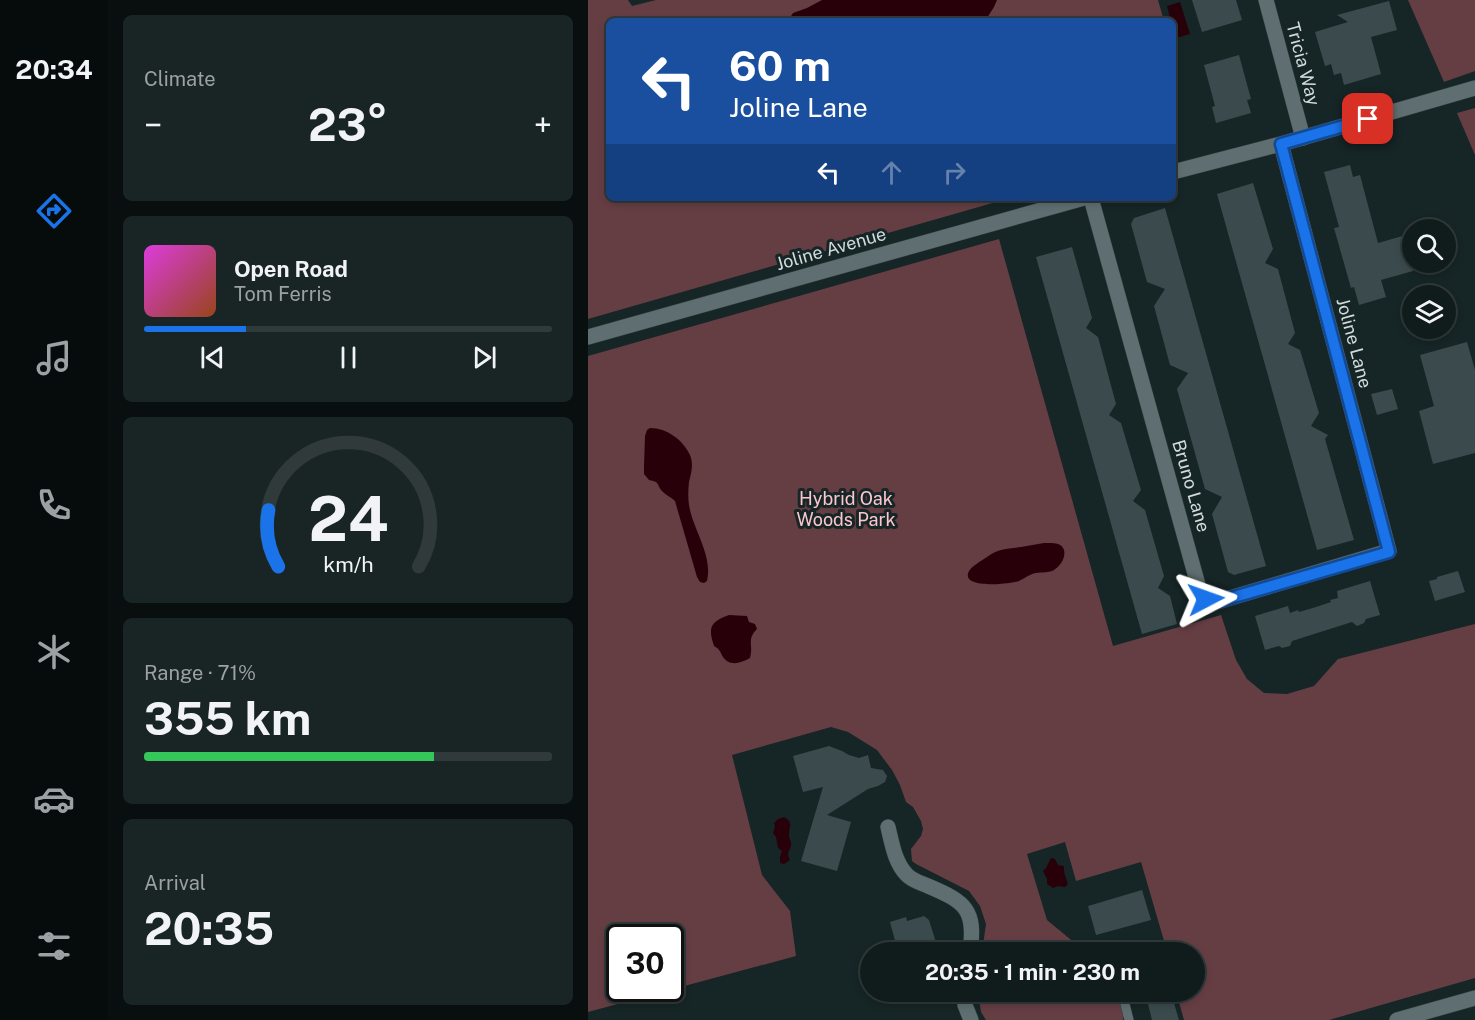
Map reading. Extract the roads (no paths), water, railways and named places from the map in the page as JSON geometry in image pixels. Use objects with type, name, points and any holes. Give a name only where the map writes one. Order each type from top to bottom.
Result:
[{"type":"street","name":"Tricia Way","points":[[1266,0],[1303,138]]},
{"type":"street","points":[[1176,171],[1303,138],[1475,88]]},
{"type":"street","name":"Joline Lane","points":[[1281,144],[1389,552]]},
{"type":"street","name":"Joline Avenue","points":[[588,337],[1073,201]]},
{"type":"street","name":"Bruno Lane","points":[[1092,201],[1200,592],[1212,602],[1220,601],[1389,552]]},
{"type":"street","points":[[888,827],[894,851],[905,873],[918,882],[963,904],[968,912],[972,929],[971,942]]},
{"type":"street","points":[[1397,1020],[1438,1014],[1475,998]]},
{"type":"street","points":[[965,1002],[971,1020]]},
{"type":"lane","points":[[1124,1002],[1129,1020]]},
{"type":"park label","name":"Hybrid Oak Woods Park","points":[[846,509]]}]
